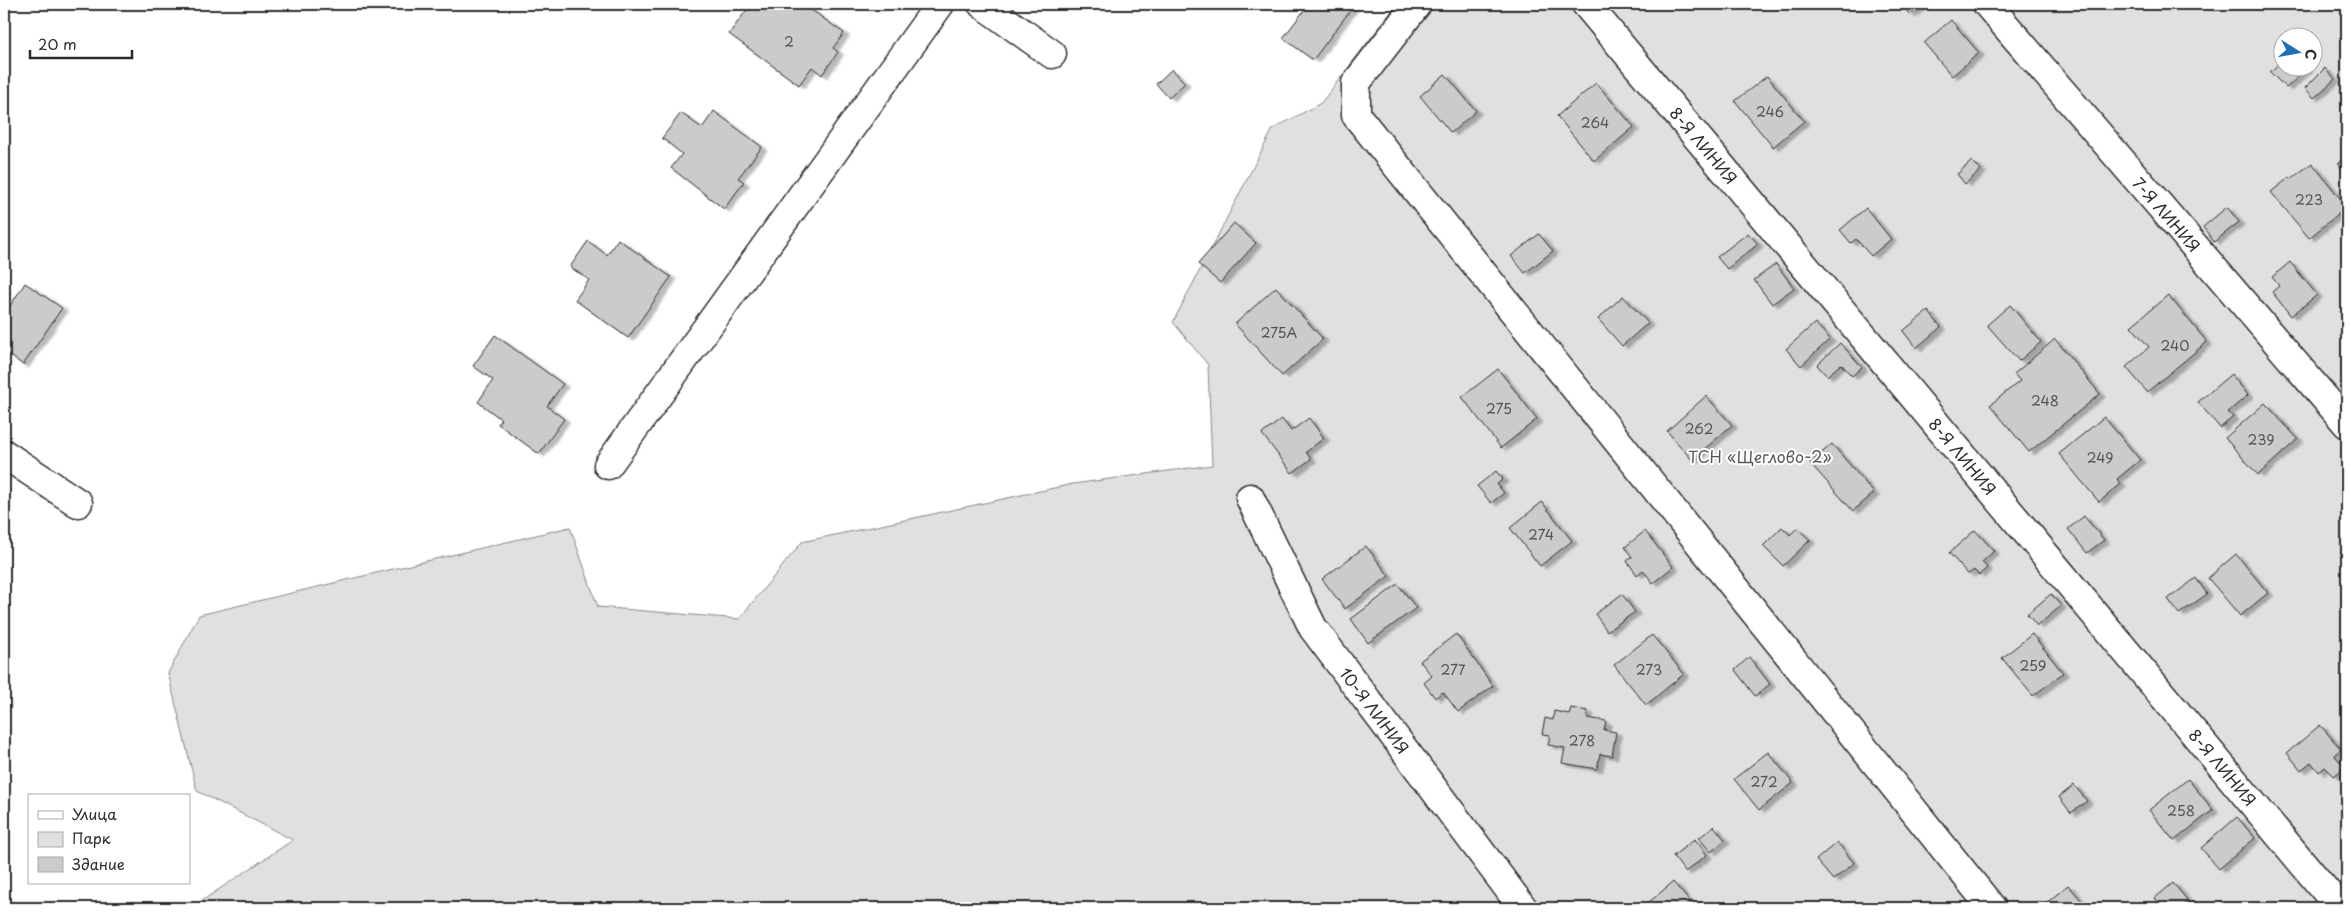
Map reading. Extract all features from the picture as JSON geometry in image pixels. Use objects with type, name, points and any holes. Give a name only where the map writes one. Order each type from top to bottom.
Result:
[{"type":"street","points":[[608,465],[940,4]]},
{"type":"street","points":[[982,4],[1052,54]]},
{"type":"street","points":[[1417,4],[1356,83],[1356,115],[1992,908]]},
{"type":"street","name":"8-Я ЛИНИЯ","points":[[1586,4],[2340,908]]},
{"type":"street","name":"7-Я ЛИНИЯ","points":[[1987,4],[2347,424]]},
{"type":"street","points":[[4,454],[78,503]]},
{"type":"street","name":"10-Я ЛИНИЯ","points":[[1250,498],[1313,628],[1523,908]]},
{"type":"green space","name":"ТСН «Щеглово-2»","points":[[1397,4],[2347,4],[2347,908],[191,908],[293,840],[197,791],[168,673],[199,615],[570,527],[598,607],[739,619],[802,542],[1073,484],[1212,465],[1208,365],[1173,322],[1273,129],[1321,103]]},
{"type":"building","points":[[751,4],[769,4],[781,12],[787,4],[803,4],[844,33],[833,48],[838,52],[822,75],[812,67],[799,85],[729,34]]},
{"type":"building","points":[[1309,4],[1355,4],[1313,60],[1283,38]]},
{"type":"building","points":[[1901,4],[1923,4],[1910,15]]},
{"type":"building","points":[[1951,20],[1979,53],[1952,76],[1924,43]]},
{"type":"building","points":[[1172,69],[1185,83],[1169,98],[1156,84]]},
{"type":"building","points":[[2324,69],[2335,79],[2314,98],[2305,88],[2315,78],[2324,78]]},
{"type":"building","points":[[1445,74],[1476,111],[1451,133],[1420,96]]},
{"type":"building","points":[[1767,76],[1804,121],[1773,147],[1735,101]]},
{"type":"building","points":[[2276,78],[2297,78],[2286,88]]},
{"type":"building","points":[[1596,83],[1634,127],[1594,161],[1557,116]]},
{"type":"building","points":[[714,111],[762,147],[738,178],[744,182],[724,209],[671,168],[682,154],[662,138],[681,113],[702,128]]},
{"type":"building","points":[[2347,156],[2347,174],[2338,163]]},
{"type":"building","points":[[1972,161],[1981,170],[1965,184],[1957,174]]},
{"type":"building","points":[[2312,163],[2347,207],[2309,238],[2271,192]]},
{"type":"building","points":[[2227,207],[2239,222],[2214,242],[2203,227]]},
{"type":"building","points":[[1866,208],[1891,239],[1871,256],[1856,239],[1851,243],[1840,230]]},
{"type":"building","points":[[1234,223],[1256,243],[1220,283],[1198,264]]},
{"type":"building","points":[[1748,233],[1758,244],[1727,269],[1717,257]]},
{"type":"building","points":[[1539,234],[1553,251],[1525,273],[1511,256]]},
{"type":"building","points":[[618,239],[671,277],[628,338],[575,300],[589,280],[570,267],[588,241],[607,255]]},
{"type":"building","points":[[2290,262],[2317,295],[2291,316],[2272,292],[2279,286],[2272,277]]},
{"type":"building","points":[[1776,264],[1794,288],[1772,304],[1754,280]]},
{"type":"building","points":[[25,283],[62,308],[23,365],[4,351],[4,315]]},
{"type":"building","points":[[1276,287],[1323,339],[1282,376],[1235,324]]},
{"type":"building","points":[[2168,295],[2207,342],[2147,392],[2126,367],[2149,347],[2131,326]]},
{"type":"building","points":[[1623,296],[1648,323],[1622,346],[1598,319]]},
{"type":"building","points":[[2010,305],[2041,342],[2019,361],[1987,325]]},
{"type":"building","points":[[1928,311],[1941,327],[1916,348],[1903,331]]},
{"type":"building","points":[[1815,323],[1830,339],[1801,366],[1786,349]]},
{"type":"building","points":[[495,335],[563,384],[547,406],[564,419],[539,454],[498,424],[501,419],[478,402],[493,380],[473,366]]},
{"type":"building","points":[[2055,339],[2100,394],[2029,452],[1990,405],[2020,381],[2014,374]]},
{"type":"building","points":[[1840,343],[1862,367],[1852,376],[1841,364],[1827,376],[1817,365]]},
{"type":"building","points":[[1498,369],[1537,419],[1501,448],[1462,397]]},
{"type":"building","points":[[2231,374],[2248,395],[2228,412],[2233,417],[2220,428],[2198,402]]},
{"type":"building","points":[[1706,396],[1732,425],[1692,460],[1667,431]]},
{"type":"building","points":[[2265,403],[2298,439],[2258,475],[2225,438]]},
{"type":"building","points":[[2104,417],[2140,460],[2117,479],[2121,484],[2099,502],[2059,454]]},
{"type":"building","points":[[1309,418],[1324,438],[1306,452],[1311,459],[1292,473],[1262,434],[1282,419],[1291,431]]},
{"type":"building","points":[[1832,444],[1874,493],[1853,511],[1810,463]]},
{"type":"building","points":[[1496,471],[1503,479],[1497,484],[1504,493],[1491,503],[1477,486]]},
{"type":"building","points":[[1542,502],[1572,541],[1540,566],[1510,528]]},
{"type":"building","points":[[2084,516],[2104,540],[2087,553],[2068,529]]},
{"type":"building","points":[[1782,527],[1790,535],[1797,528],[1810,540],[1783,566],[1763,546]]},
{"type":"building","points":[[1975,530],[1994,551],[1982,562],[1987,568],[1979,575],[1974,570],[1968,574],[1949,553]]},
{"type":"building","points":[[1645,531],[1673,567],[1653,583],[1643,570],[1637,575],[1627,561],[1632,557],[1625,547]]},
{"type":"building","points":[[1366,546],[1389,576],[1345,609],[1322,579]]},
{"type":"building","points":[[2236,554],[2268,593],[2240,616],[2208,578]]},
{"type":"building","points":[[2196,578],[2207,594],[2179,614],[2168,599]]},
{"type":"building","points":[[1398,584],[1416,608],[1368,643],[1351,619]]},
{"type":"building","points":[[1622,594],[1635,612],[1607,631],[1595,614]]},
{"type":"building","points":[[2051,594],[2061,606],[2037,626],[2027,614]]},
{"type":"building","points":[[1456,634],[1493,686],[1458,712],[1443,692],[1435,698],[1424,683],[1432,676],[1420,661]]},
{"type":"building","points":[[2032,634],[2063,673],[2033,696],[2002,658]]},
{"type":"building","points":[[1652,635],[1684,674],[1646,705],[1614,665]]},
{"type":"building","points":[[1749,657],[1770,684],[1755,696],[1735,670]]},
{"type":"building","points":[[1571,708],[1588,711],[1587,718],[1606,721],[1604,730],[1616,732],[1612,756],[1600,754],[1597,769],[1562,763],[1565,748],[1548,745],[1550,735],[1542,734],[1545,718],[1553,720],[1554,711],[1569,714]]},
{"type":"building","points":[[2320,725],[2341,749],[2334,755],[2345,767],[2334,776],[2325,767],[2319,772],[2311,762],[2301,770],[2287,753]]},
{"type":"building","points":[[1768,752],[1793,783],[1759,810],[1734,779]]},
{"type":"building","points":[[2188,779],[2213,810],[2174,841],[2149,810]]},
{"type":"building","points":[[2074,785],[2087,801],[2071,813],[2059,797]]},
{"type":"building","points":[[2237,817],[2255,838],[2219,869],[2201,848]]},
{"type":"building","points":[[1714,826],[1725,840],[1711,852],[1699,838]]},
{"type":"building","points":[[1695,839],[1707,855],[1685,872],[1673,856]]},
{"type":"building","points":[[1837,842],[1854,863],[1833,880],[1816,860]]},
{"type":"building","points":[[1673,882],[1695,908],[1642,908]]},
{"type":"building","points":[[2173,883],[2188,901],[2179,908],[2163,908],[2155,898]]},
{"type":"building","points":[[2068,885],[2082,901],[2073,908],[2047,908],[2044,905]]}]
